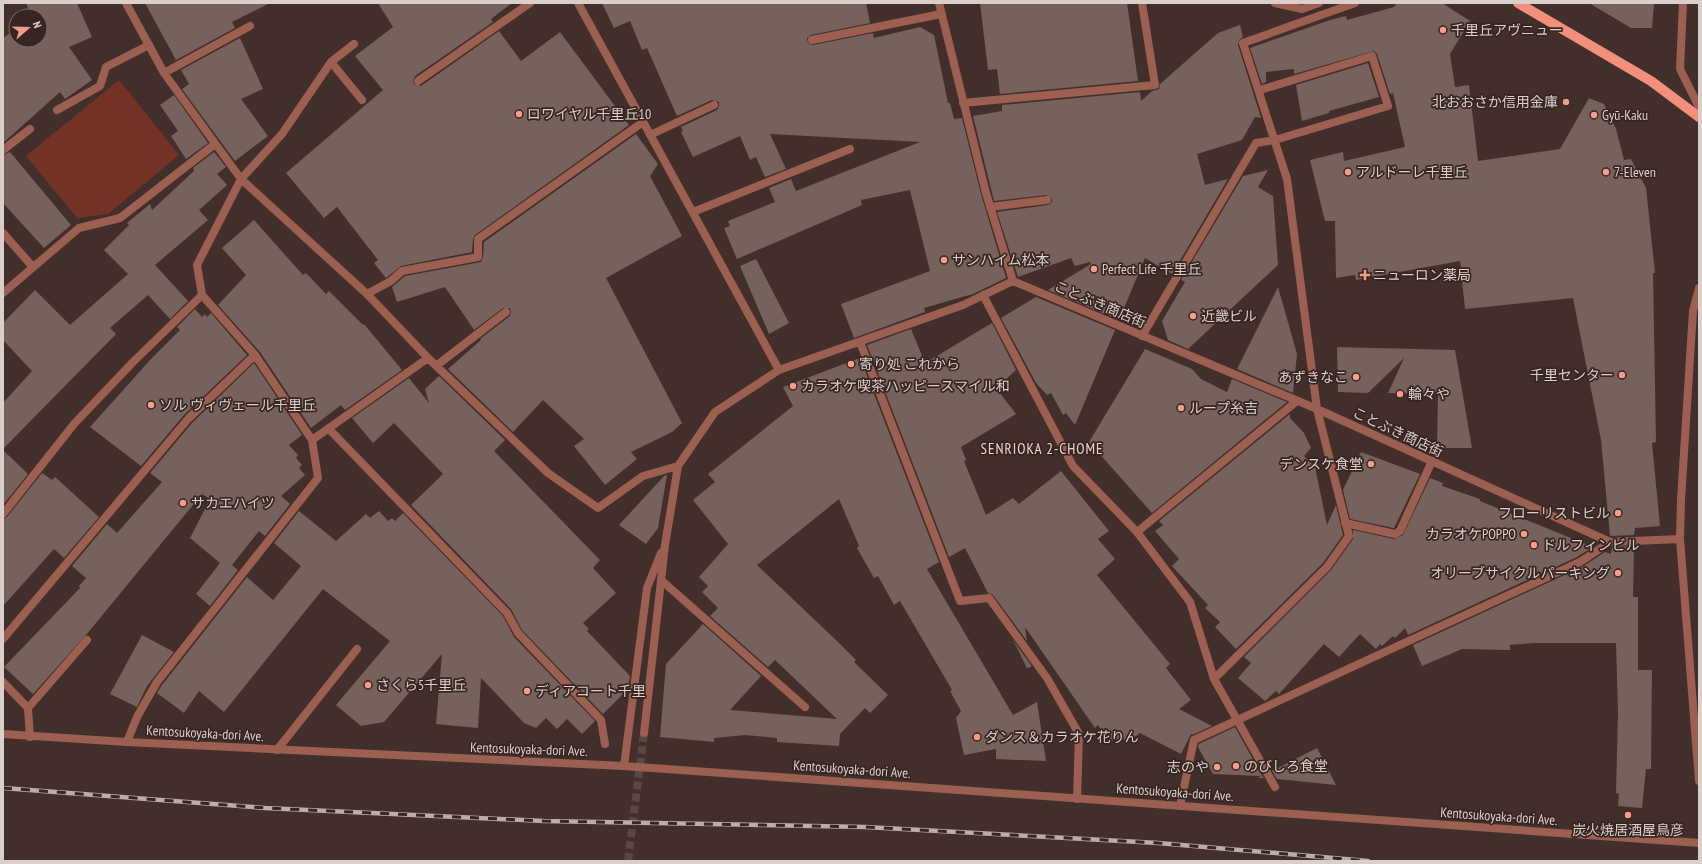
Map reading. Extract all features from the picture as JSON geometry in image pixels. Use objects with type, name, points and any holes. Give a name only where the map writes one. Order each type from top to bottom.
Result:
[{"type":"main road","points":[[1518,3],[1651,81],[1699,117]]},
{"type":"street","points":[[126,3],[164,73],[241,179],[367,294],[436,366],[548,473],[598,508],[643,476],[678,466]]},
{"type":"street","points":[[418,81],[530,3]]},
{"type":"street","points":[[578,3],[779,370]]},
{"type":"street","points":[[644,733],[665,545],[678,466],[714,412],[779,370],[963,305],[1013,281],[990,207],[939,3]]},
{"type":"street","points":[[963,102],[1155,84],[1142,3]]},
{"type":"street","points":[[1276,3],[1302,9],[1319,3]]},
{"type":"street","points":[[1214,679],[1327,567],[1349,536],[1317,409],[1287,179],[1260,90],[1243,43],[1355,3]]},
{"type":"street","points":[[1683,3],[1680,69],[1699,107]]},
{"type":"street","points":[[812,40],[941,14]]},
{"type":"street","points":[[164,73],[250,26]]},
{"type":"street","points":[[127,742],[137,717],[157,682],[318,478],[312,440],[255,355],[202,295],[197,265],[241,179],[282,134],[331,62],[354,44]]},
{"type":"street","points":[[57,110],[100,86],[106,67],[149,45]]},
{"type":"street","points":[[1142,336],[1256,143],[1275,140],[1388,106],[1372,56],[1260,90]]},
{"type":"street","points":[[331,62],[362,100]]},
{"type":"street","points":[[650,135],[714,105]]},
{"type":"street","points":[[367,294],[391,281],[402,271],[478,257],[478,239],[643,122]]},
{"type":"street","points":[[3,150],[30,129]]},
{"type":"street","points":[[3,293],[32,266],[79,228],[120,218],[215,144]]},
{"type":"street","points":[[693,212],[850,149]]},
{"type":"street","points":[[990,207],[1047,200]]},
{"type":"street","points":[[3,233],[32,266]]},
{"type":"street","name":"ことぶき商店街","points":[[1013,281],[1317,409],[1610,542]]},
{"type":"street","points":[[1699,288],[1693,311],[1681,500],[1680,539],[1699,781]]},
{"type":"street","points":[[3,514],[74,424],[133,362],[202,295]]},
{"type":"street","points":[[983,295],[1073,466],[1137,532],[1190,602],[1214,679],[1236,721],[1275,787]]},
{"type":"street","points":[[436,366],[506,312]]},
{"type":"street","points":[[860,342],[960,601],[989,598],[1047,678],[1079,734],[1078,799]]},
{"type":"street","points":[[3,638],[188,419],[255,355]]},
{"type":"street","points":[[312,440],[428,358]]},
{"type":"street","points":[[1137,532],[1297,401]]},
{"type":"street","points":[[329,429],[507,614],[518,633],[601,720],[605,744]]},
{"type":"street","points":[[1346,523],[1395,534],[1400,531],[1432,461]]},
{"type":"street","points":[[1180,806],[1194,740],[1580,562],[1610,542],[1680,539]]},
{"type":"street","points":[[624,766],[647,588],[665,545]]},
{"type":"street","points":[[661,580],[805,707]]},
{"type":"street","points":[[28,708],[87,640]]},
{"type":"street","points":[[277,750],[357,649]]},
{"type":"street","points":[[3,682],[28,708],[30,737]]},
{"type":"street","name":"Kentosukoyaka-dori Ave.","points":[[3,734],[30,737],[277,750],[624,766],[1699,843]]},
{"type":"shaded area","points":[[119,80],[179,155],[108,214],[77,218],[26,156]]},
{"type":"building","points":[[26,3],[77,3],[92,37],[69,47],[92,80],[65,99],[60,92],[3,143],[3,38],[8,35],[8,48],[48,48],[48,8],[28,8]]},
{"type":"building","points":[[145,3],[270,3],[232,22],[235,28],[176,60]]},
{"type":"building","points":[[378,3],[512,3],[491,19],[493,22],[415,76],[413,81],[414,84],[421,86],[499,31],[521,61],[560,32],[629,125],[475,235],[473,239],[472,252],[401,266],[386,278],[374,263],[378,260],[337,207],[324,218],[286,173],[383,90],[355,56],[393,27]]},
{"type":"building","points":[[602,3],[866,3],[870,23],[811,35],[807,38],[808,43],[813,45],[873,33],[874,38],[920,27],[934,35],[948,103],[950,103],[954,119],[962,118],[981,194],[1006,278],[973,294],[924,308],[925,312],[854,338],[841,304],[930,271],[910,190],[861,200],[862,205],[737,259],[724,228],[730,226],[728,221],[775,202],[769,188],[791,179],[796,191],[920,142],[770,134],[786,169],[765,177],[756,157],[750,160],[740,136],[693,157],[681,132],[683,131],[681,127],[717,110],[719,102],[712,100],[677,116],[647,48],[642,50],[630,21],[614,28]]},
{"type":"building","points":[[980,3],[1127,3],[1138,81],[1000,94],[997,69],[988,70]]},
{"type":"building","points":[[1397,3],[1442,3],[1470,21],[1450,54],[1455,87],[1469,85],[1478,161],[1560,149],[1589,98],[1604,104],[1616,129],[1624,160],[1631,159],[1646,188],[1655,273],[1653,273],[1656,442],[1652,443],[1660,526],[1635,528],[1634,535],[1610,536],[1601,440],[1573,298],[1465,309],[1460,261],[1356,280],[1355,275],[1336,278],[1335,221],[1325,221],[1310,160],[1343,152],[1344,161],[1405,147],[1393,93],[1390,94],[1377,54],[1374,51],[1294,74],[1294,69],[1266,72],[1266,82],[1262,84],[1250,48],[1330,20],[1346,16],[1347,20],[1394,7]]},
{"type":"building","points":[[1589,3],[1654,3],[1652,28],[1631,28]]},
{"type":"building","points":[[1240,25],[1243,37],[1239,40],[1238,45],[1261,118],[1255,117],[1242,140],[1197,154],[1205,185],[1228,179],[1172,274],[1145,258],[1119,320],[1048,290],[1091,264],[1090,262],[1075,266],[1071,258],[1018,277],[997,212],[1048,205],[1052,202],[1052,199],[1046,195],[994,201],[973,116],[1002,111],[1002,105],[1140,92],[1141,101],[1152,91],[1159,89],[1160,84],[1218,33]]},
{"type":"building","points":[[240,38],[263,89],[241,99],[268,136],[235,161],[182,89],[189,84],[181,70]]},
{"type":"building","points":[[1368,63],[1379,97],[1329,111],[1329,113],[1302,121],[1296,85]]},
{"type":"building","points":[[174,95],[208,143],[186,159],[171,136],[178,131],[160,105]]},
{"type":"building","points":[[636,134],[658,164],[650,176],[682,236],[606,278],[682,423],[672,432],[631,452],[637,459],[605,485],[574,446],[584,439],[543,400],[513,432],[448,369],[481,340],[480,339],[510,316],[510,308],[503,308],[474,330],[445,287],[397,302],[392,287],[405,276],[481,262],[483,257],[484,242]]},
{"type":"building","points":[[10,152],[71,225],[44,248],[3,203],[3,155]]},
{"type":"building","points":[[214,152],[226,167],[217,174],[227,185],[199,210],[208,220],[155,265],[188,301],[170,319],[148,295],[110,328],[116,334],[3,449],[3,403],[32,371],[3,340],[3,323],[35,290],[70,325],[128,274],[104,250],[129,225],[127,223],[150,204],[152,210],[194,171],[193,168]]},
{"type":"building","points":[[1268,170],[1258,187],[1273,196],[1278,265],[1188,349],[1168,340],[1162,321],[1185,282],[1181,280],[1243,176]]},
{"type":"building","points":[[254,220],[303,275],[306,273],[326,294],[329,291],[363,325],[364,324],[402,370],[345,410],[341,405],[311,428],[260,352],[218,305],[246,275],[222,248]]},
{"type":"building","points":[[756,259],[789,323],[769,334],[740,266]]},
{"type":"building","points":[[1278,287],[1297,354],[1293,393],[1237,369]]},
{"type":"building","points":[[1036,297],[1115,330],[1075,425],[1066,413],[1063,415],[1051,393],[1047,395],[1036,383],[1001,318]]},
{"type":"building","points":[[195,309],[202,317],[205,314],[207,317],[211,313],[247,355],[184,415],[141,466],[90,427],[151,359],[180,330],[177,327]]},
{"type":"building","points":[[992,323],[1016,370],[996,388],[1016,414],[961,447],[966,460],[964,461],[986,515],[1013,498],[1019,504],[1061,471],[1109,531],[1098,539],[1115,559],[1097,575],[1170,664],[1166,668],[1191,700],[1179,709],[1212,726],[1192,735],[1191,734],[1181,754],[1140,733],[1132,739],[1108,741],[1098,725],[1095,728],[1025,627],[1027,641],[993,595],[988,593],[965,548],[949,557],[867,345],[911,329],[925,363]]},
{"type":"building","points":[[1337,347],[1455,350],[1472,448],[1437,448],[1438,394],[1388,393],[1404,358],[1368,393],[1338,392]]},
{"type":"building","points":[[1145,349],[1192,369],[1201,379],[1227,392],[1232,379],[1287,402],[1152,513],[1089,442]]},
{"type":"building","points":[[860,358],[939,562],[927,569],[1013,715],[1037,702],[1046,761],[996,759],[996,749],[964,755],[956,718],[961,711],[950,691],[952,690],[900,601],[894,605],[878,576],[874,578],[857,548],[859,546],[839,499],[757,565],[838,642],[856,660],[854,662],[888,695],[870,713],[865,708],[840,734],[839,746],[777,742],[777,738],[745,735],[714,738],[714,742],[660,737],[666,664],[703,624],[761,676],[730,710],[837,719],[775,660],[768,667],[710,616],[718,608],[702,592],[708,586],[699,577],[728,544],[693,500],[715,482],[708,474],[793,406],[783,387]]},
{"type":"building","points":[[254,363],[302,435],[289,445],[298,455],[296,458],[302,465],[299,468],[305,475],[281,496],[290,504],[265,536],[259,531],[232,565],[238,570],[210,606],[196,594],[220,563],[190,538],[210,499],[202,494],[86,635],[33,694],[4,667],[80,588],[79,586],[86,578],[72,566],[107,524],[117,533],[162,482],[150,473],[192,423]]},
{"type":"building","points":[[439,376],[505,440],[494,451],[600,560],[593,568],[616,593],[583,623],[589,629],[587,631],[630,676],[628,689],[603,714],[522,630],[511,609],[411,505],[443,474],[394,423],[373,443],[352,418],[409,378],[429,403],[425,389]]},
{"type":"building","points":[[1290,414],[1290,418],[1304,433],[1311,448],[1304,456],[1315,467],[1327,525],[1336,505],[1343,535],[1323,563],[1236,649],[1215,627],[1220,622],[1205,608],[1208,605],[1172,566],[1179,559],[1155,531],[1163,525],[1159,521]]},
{"type":"building","points":[[3,450],[28,474],[3,505]]},
{"type":"building","points":[[1361,452],[1420,474],[1394,528],[1350,519],[1343,490]]},
{"type":"building","points":[[42,473],[52,480],[55,477],[99,517],[64,558],[54,549],[3,606],[3,519],[7,517]]},
{"type":"building","points":[[667,475],[658,528],[646,544],[619,525],[664,476]]},
{"type":"building","points":[[1430,478],[1443,483],[1442,486],[1480,499],[1480,501],[1593,547],[1577,557],[1408,635],[1405,628],[1395,638],[1393,636],[1382,646],[1380,644],[1376,649],[1360,634],[1339,657],[1324,644],[1279,694],[1276,691],[1265,701],[1238,678],[1251,663],[1244,657],[1331,570],[1353,539],[1353,530],[1394,539],[1403,535]]},
{"type":"building","points":[[299,511],[336,541],[366,514],[370,518],[379,511],[388,521],[392,518],[395,521],[403,513],[503,616],[514,637],[595,721],[582,734],[567,719],[557,729],[546,718],[536,728],[524,723],[481,678],[478,728],[436,724],[442,654],[384,722],[361,726],[336,705],[390,641],[323,589],[224,712],[199,691],[184,713],[157,693],[247,577],[273,600],[301,566],[274,543]]},
{"type":"building","points":[[1634,546],[1633,597],[1638,597],[1638,670],[1652,670],[1651,769],[1646,769],[1642,808],[1618,806],[1619,794],[1616,793],[1618,713],[1616,643],[1534,643],[1510,645],[1510,650],[1462,649],[1422,666],[1413,645],[1582,567],[1605,552],[1611,554],[1612,547]]},
{"type":"building","points":[[142,635],[174,652],[147,686],[137,707],[110,694]]},
{"type":"building","points":[[1013,640],[1031,665],[1031,667],[1027,668]]},
{"type":"building","points":[[1235,727],[1264,778],[1258,778],[1261,776],[1213,774],[1198,747],[1199,744]]},
{"type":"building","points":[[1317,748],[1336,785],[1277,779],[1272,771]]},
{"type":"tunnel","points":[[628,861],[644,733]]},
{"type":"railway","points":[[3,788],[265,808],[544,821],[865,827],[1158,843],[1368,861]]},
{"type":"place","name":"千里丘アヴニュー","points":[[1443,30]]},
{"type":"place","name":"北おおさか信用金庫","points":[[1566,102]]},
{"type":"place","name":"ロワイヤル千里丘10","points":[[519,114]]},
{"type":"place","name":"Gyū-Kaku","points":[[1594,115]]},
{"type":"place","name":"アルドーレ千里丘","points":[[1348,172]]},
{"type":"place","name":"7-Eleven","points":[[1606,172]]},
{"type":"place","name":"サンハイム松本","points":[[944,260]]},
{"type":"place","name":"Perfect Life 千里丘","points":[[1094,269]]},
{"type":"place","name":"ニューロン薬局","points":[[1365,275]]},
{"type":"place","name":"近畿ビル","points":[[1193,316]]},
{"type":"place","name":"寄り処 これから","points":[[851,364]]},
{"type":"place","name":"千里センター","points":[[1622,375]]},
{"type":"place","name":"あずきなこ","points":[[1356,377]]},
{"type":"place","name":"カラオケ喫茶ハッピースマイル和","points":[[793,386]]},
{"type":"place","name":"輪々や","points":[[1400,394]]},
{"type":"place","name":"ソル ヴィヴェール千里丘","points":[[151,405]]},
{"type":"place","name":"ループ糸吉","points":[[1181,408]]},
{"type":"place","name":"デンスケ食堂","points":[[1371,464]]},
{"type":"place","name":"サカエハイツ","points":[[183,503]]},
{"type":"place","name":"フローリストビル","points":[[1618,513]]},
{"type":"place","name":"カラオケPOPPO","points":[[1524,534]]},
{"type":"place","name":"ドルフィンビル","points":[[1534,545]]},
{"type":"place","name":"オリーブサイクルパーキング","points":[[1618,573]]},
{"type":"place","name":"さくら5千里丘","points":[[368,685]]},
{"type":"place","name":"ディアコート千里","points":[[527,691]]},
{"type":"place","name":"ダンス＆カラオケ花りん","points":[[977,737]]},
{"type":"place","name":"のびしろ食堂","points":[[1236,766]]},
{"type":"place","name":"志のや","points":[[1217,767]]},
{"type":"place","name":"炭火焼居酒屋鳥彦","points":[[1628,815]]},
{"type":"district","name":"SENRIOKA 2-CHOME","points":[[1042,448]]}]
